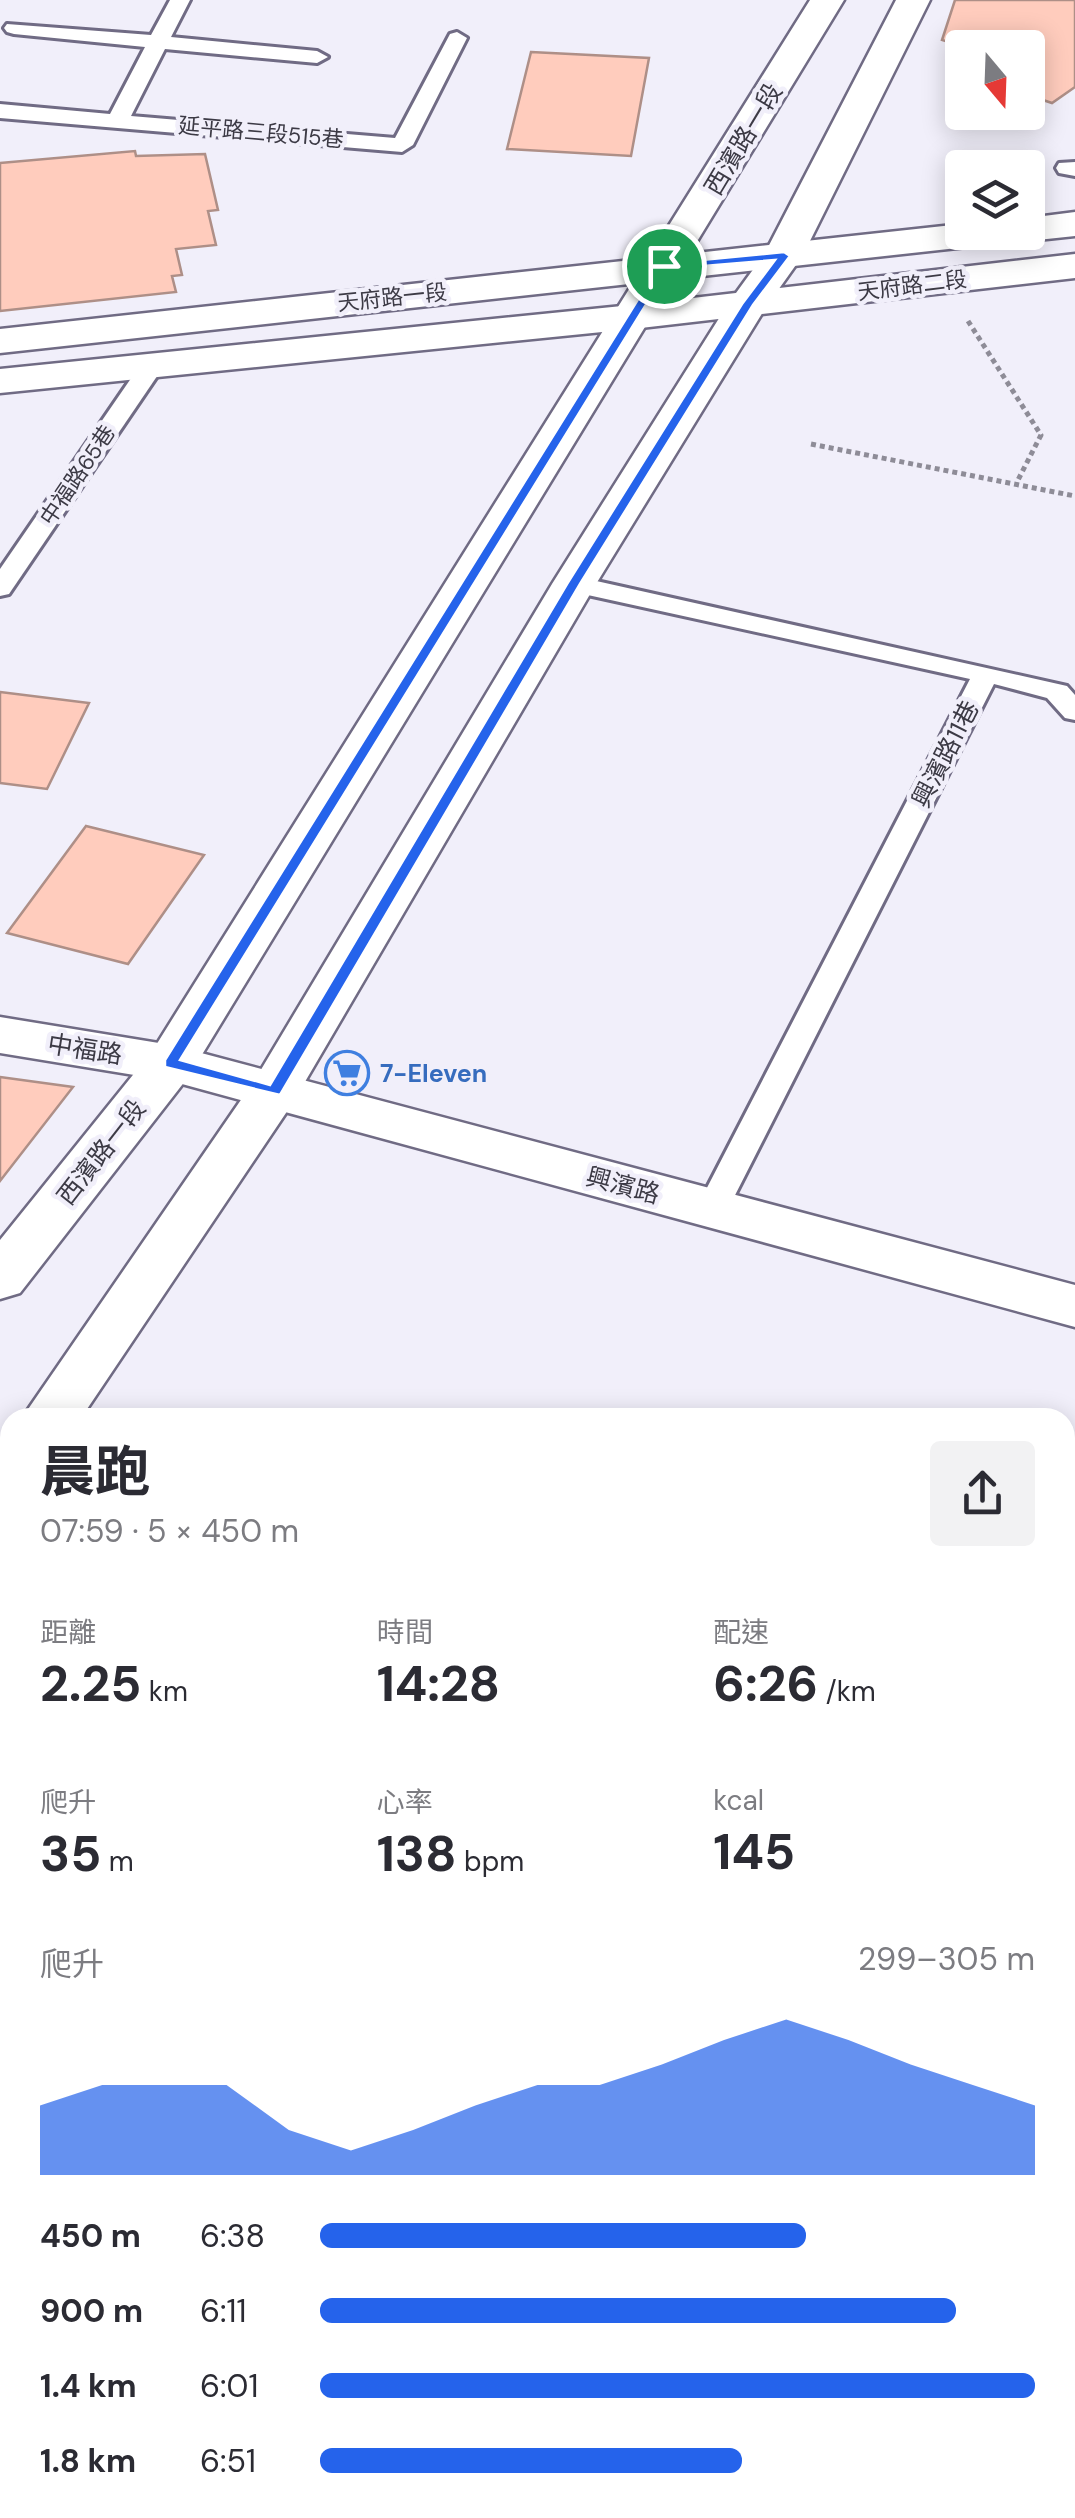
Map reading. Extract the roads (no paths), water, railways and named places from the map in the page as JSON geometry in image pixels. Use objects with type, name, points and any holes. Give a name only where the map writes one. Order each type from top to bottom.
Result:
[{"type":"main road","name":"西濱路一段","points":[[0,1279],[170,1063],[826,0]]},
{"type":"main road","points":[[57,1408],[274,1091],[574,584],[748,304],[784,256],[912,0]]},
{"type":"main road","points":[[1045,227],[1075,224]]},
{"type":"main road","name":"天府路二段","points":[[784,256],[945,238]]},
{"type":"main road","name":"天府路一段","points":[[0,341],[784,256]]},
{"type":"main road","name":"天府路二段","points":[[748,304],[1075,266]]},
{"type":"main road","name":"天府路一段","points":[[0,382],[748,304]]},
{"type":"main road","name":"中福路","points":[[0,1035],[170,1063]]},
{"type":"main road","name":"興濱路","points":[[170,1063],[1075,1306]]},
{"type":"lane","points":[[119,118],[180,0]]},
{"type":"lane","points":[[14,28],[317,57]]},
{"type":"lane","name":"延平路三段515巷","points":[[0,111],[119,118],[402,146],[457,38]]},
{"type":"lane","name":"中福路65巷","points":[[0,588],[154,363]]},
{"type":"lane","name":"興濱路11巷","points":[[574,584],[986,674],[712,1209]]},
{"type":"lane","points":[[986,674],[1057,692],[1072,706]]},
{"type":"place","name":"7-Eleven","points":[[347,1073]]}]
